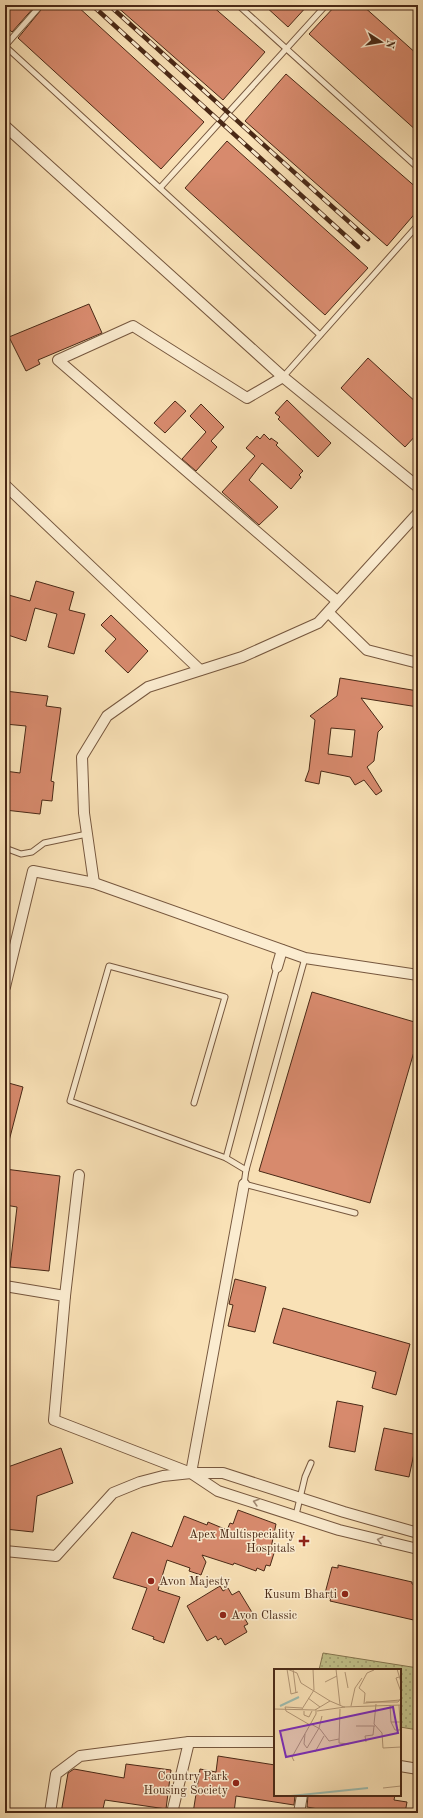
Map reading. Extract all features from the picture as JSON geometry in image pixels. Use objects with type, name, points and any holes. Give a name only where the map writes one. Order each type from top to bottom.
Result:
[{"type":"street","points":[[5,126],[283,377],[416,481]]},
{"type":"street","points":[[283,377],[247,398],[133,326],[58,360],[337,601]]},
{"type":"street","points":[[5,485],[200,670]]},
{"type":"street","points":[[94,883],[84,813],[82,757],[107,716],[148,687],[242,657],[318,623],[329,613],[337,601],[418,513]]},
{"type":"street","points":[[329,613],[367,650],[418,663]]},
{"type":"street","points":[[5,987],[33,871],[94,883],[305,958],[418,975]]},
{"type":"street","points":[[277,967],[282,950]]},
{"type":"street","points":[[79,1175],[65,1296],[54,1420],[191,1473],[218,1491],[339,1530],[418,1550]]},
{"type":"street","points":[[191,1473],[244,1184]]},
{"type":"street","points":[[5,1286],[65,1296]]},
{"type":"street","points":[[5,1551],[56,1556],[113,1493],[140,1482],[163,1476],[191,1473],[223,1473],[344,1512],[418,1533]]},
{"type":"street","points":[[234,1496],[239,1478]]},
{"type":"street","points":[[339,1530],[344,1512]]},
{"type":"street","points":[[172,1813],[189,1742]]},
{"type":"street","points":[[50,1813],[56,1774],[80,1756],[189,1742],[274,1742]]},
{"type":"street","points":[[401,1766],[418,1769]]},
{"type":"street","points":[[299,1813],[302,1796]]},
{"type":"lane","points":[[41,5],[5,46],[320,335]]},
{"type":"lane","points":[[238,5],[418,168]]},
{"type":"lane","points":[[160,188],[326,5]]},
{"type":"lane","points":[[283,377],[418,225]]},
{"type":"lane","points":[[5,848],[22,854],[32,852],[44,843],[87,834]]},
{"type":"lane","points":[[305,958],[246,1170],[244,1184],[355,1213]]},
{"type":"lane","points":[[194,1103],[225,997],[109,966],[70,1101],[226,1158],[246,1170]]},
{"type":"lane","points":[[226,1158],[277,967]]},
{"type":"lane","points":[[296,1515],[311,1464]]},
{"type":"green space","points":[[323,1653],[418,1668],[418,1730],[401,1727],[401,1669],[319,1669]]},
{"type":"building","points":[[5,5],[36,5],[12,32],[5,26]]},
{"type":"building","points":[[45,5],[76,5],[204,122],[161,169],[18,38]]},
{"type":"building","points":[[115,5],[211,5],[265,52],[223,100]]},
{"type":"building","points":[[264,5],[308,5],[288,27]]},
{"type":"building","points":[[336,5],[362,5],[418,55],[418,132],[309,34]]},
{"type":"building","points":[[286,74],[418,189],[418,210],[387,246],[245,121]]},
{"type":"building","points":[[227,141],[368,268],[325,315],[185,188]]},
{"type":"building","points":[[89,304],[102,333],[38,360],[40,364],[26,371],[9,337]]},
{"type":"building","points":[[368,358],[418,404],[418,433],[405,447],[341,388]]},
{"type":"building","points":[[287,400],[331,443],[318,457],[278,419],[280,417],[275,413]]},
{"type":"building","points":[[175,401],[186,411],[165,433],[154,423]]},
{"type":"building","points":[[201,404],[224,427],[211,441],[217,447],[196,471],[182,459],[206,432],[190,416]]},
{"type":"building","points":[[264,434],[270,440],[271,438],[278,443],[276,445],[303,471],[299,475],[301,477],[291,489],[262,463],[249,480],[278,507],[259,525],[222,492],[255,456],[246,448],[257,436],[260,439]]},
{"type":"building","points":[[36,581],[74,592],[69,610],[85,614],[74,654],[48,647],[57,614],[35,608],[26,641],[5,634],[5,594],[30,601]]},
{"type":"building","points":[[111,615],[148,651],[128,673],[105,651],[116,639],[101,625]]},
{"type":"building","points":[[340,678],[418,691],[418,707],[361,698],[383,727],[378,732],[374,761],[367,767],[382,791],[376,795],[364,780],[355,785],[350,777],[321,771],[319,784],[305,781],[309,770],[315,720],[310,716],[337,696]],"holes":[[[331,728],[355,730],[352,757],[328,754]]]},
{"type":"building","points":[[5,691],[48,696],[46,706],[61,708],[51,781],[54,782],[52,801],[42,800],[40,814],[5,810],[5,771],[20,773],[26,726],[5,724]]},
{"type":"building","points":[[312,992],[418,1023],[418,1038],[370,1203],[259,1171]]},
{"type":"building","points":[[5,1082],[23,1087],[9,1141],[5,1141]]},
{"type":"building","points":[[5,1169],[60,1176],[49,1271],[10,1267],[17,1207],[5,1205]]},
{"type":"building","points":[[235,1279],[266,1287],[255,1332],[228,1326],[233,1305],[229,1304]]},
{"type":"building","points":[[283,1308],[410,1344],[396,1395],[372,1388],[376,1372],[273,1343]]},
{"type":"building","points":[[337,1401],[363,1406],[355,1452],[329,1447]]},
{"type":"building","points":[[384,1428],[418,1435],[409,1477],[375,1470]]},
{"type":"building","points":[[61,1448],[73,1483],[37,1496],[33,1532],[5,1529],[5,1468]]},
{"type":"building","name":"Avon Majesty","points":[[238,1510],[276,1524],[271,1548],[275,1550],[270,1566],[266,1565],[264,1571],[257,1568],[256,1571],[234,1563],[233,1565],[202,1555],[206,1562],[201,1575],[189,1571],[190,1568],[167,1560],[158,1590],[180,1597],[164,1643],[153,1639],[154,1637],[132,1629],[147,1588],[113,1578],[132,1532],[172,1547],[184,1516],[207,1525],[208,1522],[227,1530],[230,1523],[233,1524]]},
{"type":"building","name":"Kusum Bharti","points":[[338,1565],[412,1582],[412,1584],[418,1586],[418,1621],[330,1601],[331,1598],[324,1597],[332,1567],[338,1568]]},
{"type":"building","name":"Avon Classic","points":[[220,1586],[223,1591],[228,1588],[232,1595],[239,1591],[253,1614],[245,1619],[248,1624],[244,1626],[247,1632],[225,1645],[221,1638],[218,1640],[216,1636],[207,1641],[187,1606]]},
{"type":"building","name":"Country Park Housing Society","points":[[218,1756],[274,1765],[274,1796],[295,1796],[294,1805],[236,1796],[234,1813],[193,1813],[200,1769],[216,1772]]},
{"type":"building","points":[[126,1764],[171,1770],[166,1809],[105,1800],[102,1813],[61,1813],[68,1773],[74,1769],[124,1778]]},
{"type":"building","points":[[308,1796],[395,1796],[394,1800],[407,1802],[405,1813],[340,1813],[307,1807]]},
{"type":"railway","points":[[92,5],[358,247]]},
{"type":"railway","points":[[109,5],[368,239]]},
{"type":"place","name":"Apex Multispeciality Hospitals","points":[[304,1541]]},
{"type":"place","name":"Avon Majesty","points":[[151,1581]]},
{"type":"place","name":"Kusum Bharti","points":[[345,1594]]},
{"type":"place","name":"Avon Classic","points":[[223,1615]]},
{"type":"place","name":"Country Park Housing Society","points":[[236,1783]]}]
